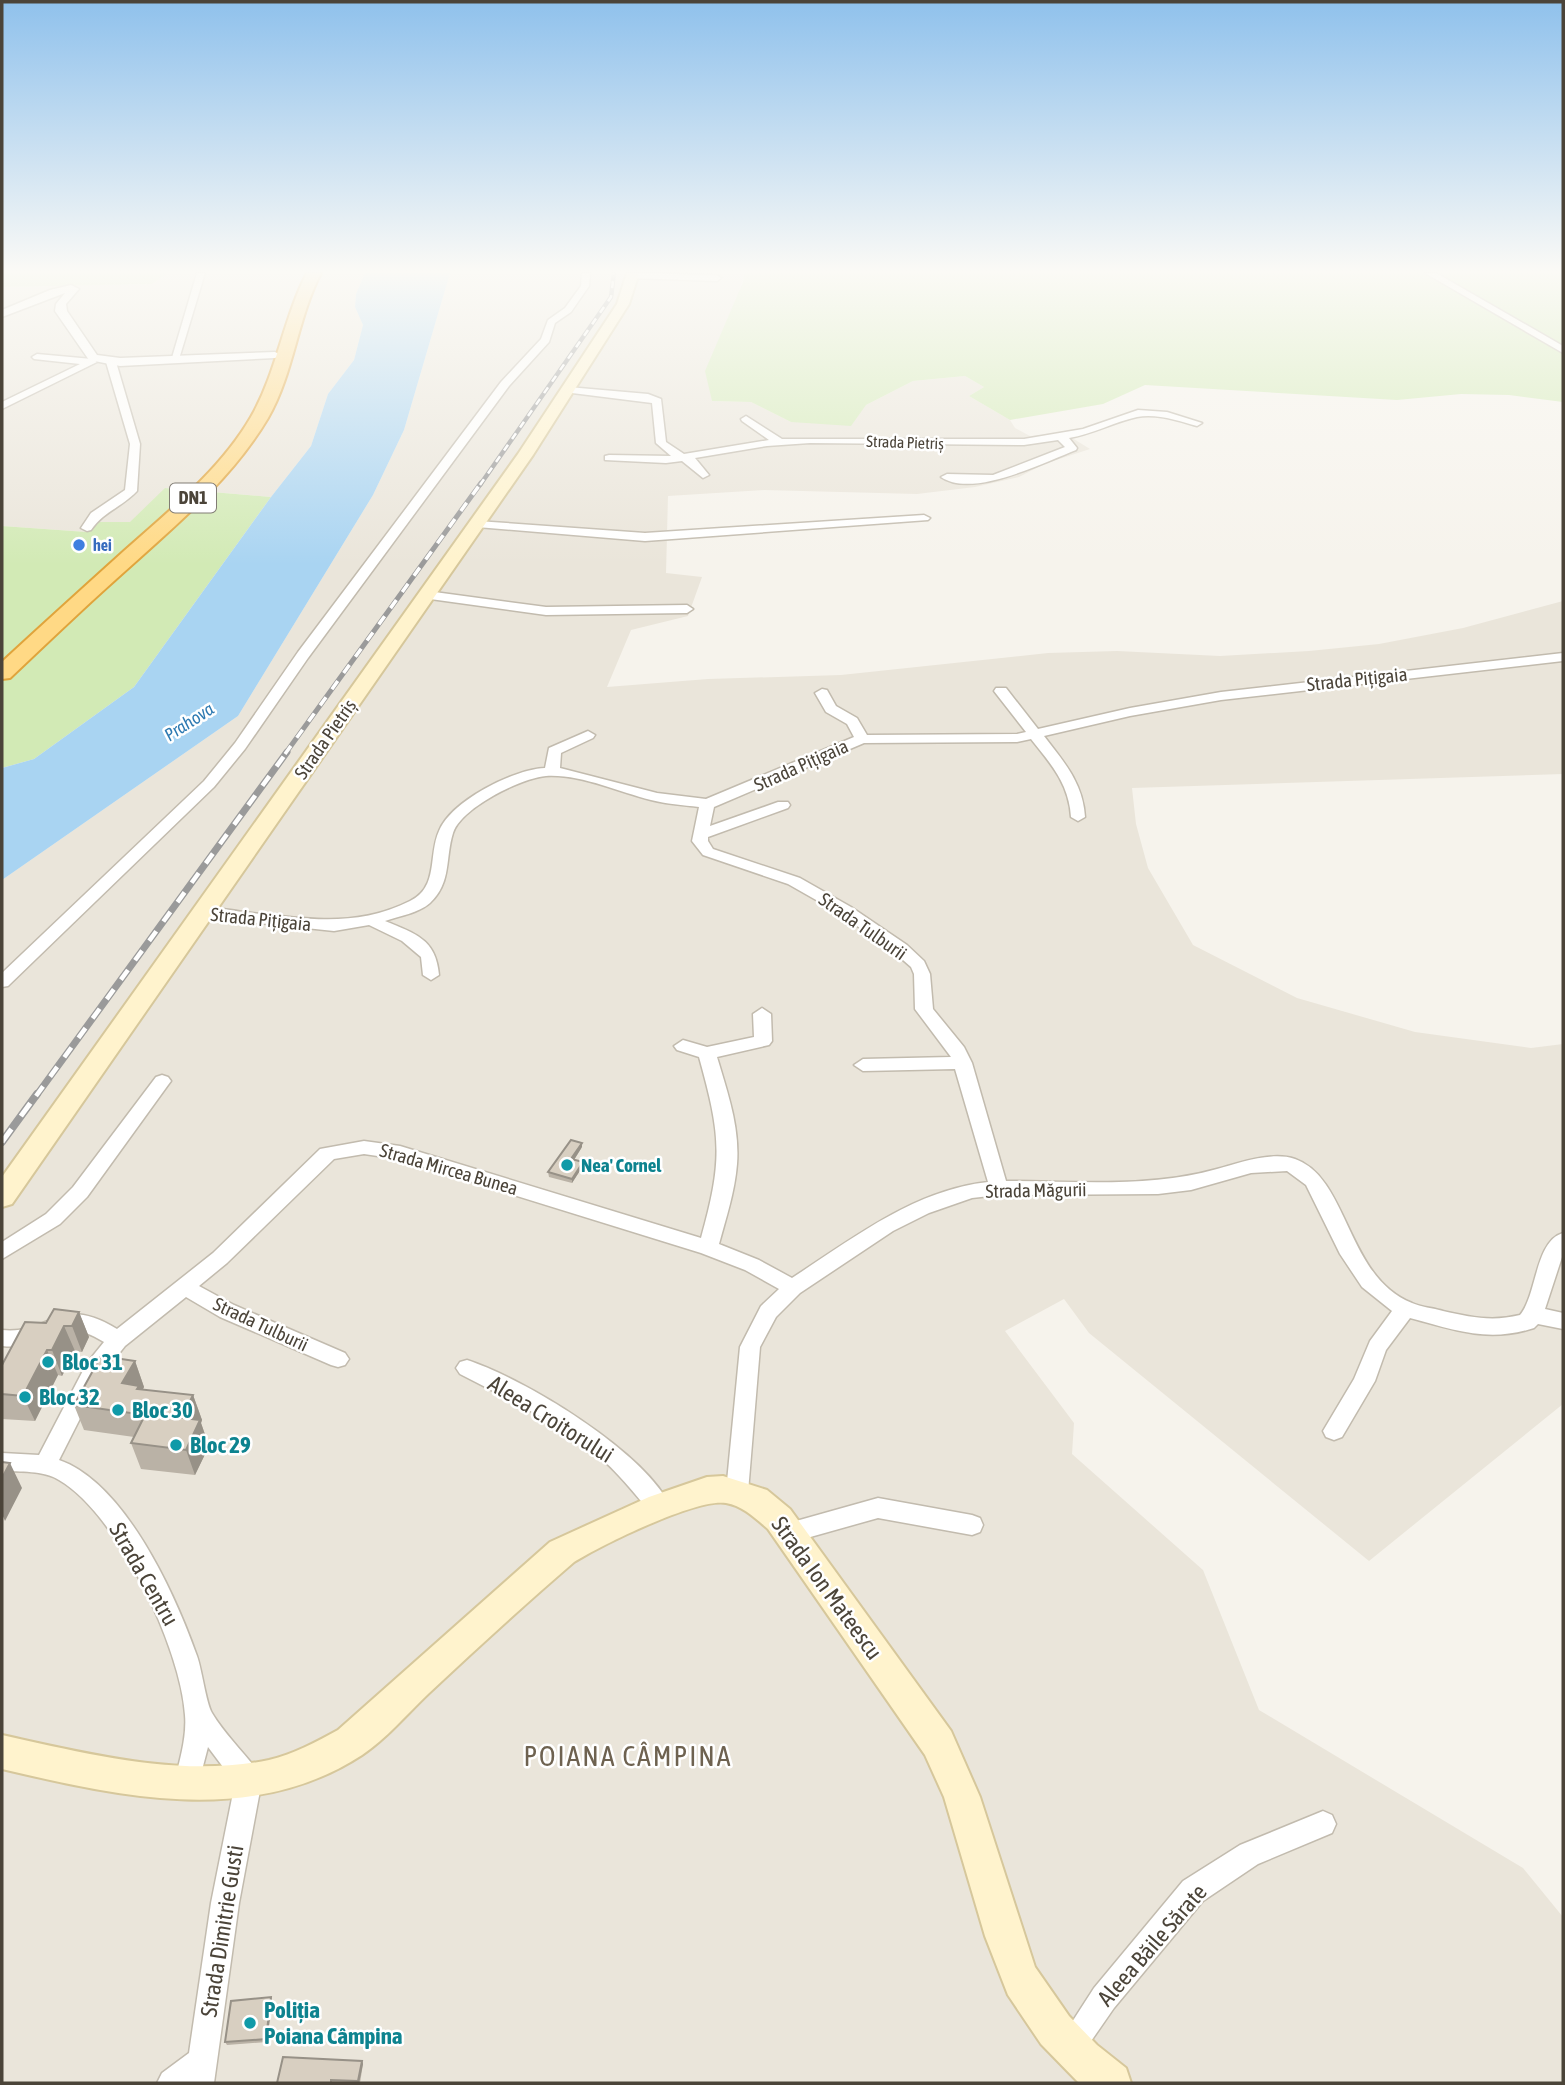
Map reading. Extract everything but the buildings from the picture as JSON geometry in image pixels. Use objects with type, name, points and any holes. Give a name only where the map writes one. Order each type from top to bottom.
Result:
[{"type":"highway","name":"DN1","points":[[2,661],[186,495],[215,464],[254,409],[269,370]]},
{"type":"highway","name":"DN1","points":[[2,673],[187,503],[233,454],[258,419],[270,396],[278,370]]},
{"type":"main road","name":"Strada Pietriș","points":[[2,1197],[477,524],[581,370]]},
{"type":"main road","name":"Strada Ion Mateescu","points":[[249,1780],[304,1767],[330,1757],[351,1742],[562,1552],[601,1531],[708,1490],[737,1492],[768,1507],[789,1533],[938,1743],[957,1777],[1015,1966],[1035,2001],[1088,2069]]},
{"type":"main road","points":[[2,1752],[123,1776],[187,1784],[249,1780]]},
{"type":"street","points":[[2,405],[83,370]]},
{"type":"street","points":[[87,528],[91,519],[131,491],[135,444],[105,370]]},
{"type":"street","points":[[2,982],[209,784],[240,746],[303,655],[459,445],[518,370]]},
{"type":"street","points":[[568,390],[648,397],[657,401],[659,438],[671,452],[692,461],[703,475]]},
{"type":"street","name":"Strada Pietriș","points":[[609,458],[652,460],[780,442],[879,440],[999,443],[1062,437],[1138,413],[1167,415],[1197,423]]},
{"type":"street","points":[[746,419],[780,442]]},
{"type":"street","points":[[947,477],[983,480],[995,478],[1072,448],[1062,437]]},
{"type":"street","points":[[879,440],[886,457]]},
{"type":"street","points":[[477,524],[645,537],[924,518]]},
{"type":"street","points":[[427,595],[547,611],[687,609]]},
{"type":"street","name":"Strada Pițigaia","points":[[201,912],[334,926],[371,920],[413,906],[424,900],[432,891],[442,869],[448,825],[463,808],[528,775],[552,771],[656,797],[707,804],[838,747],[862,740],[909,737],[990,740],[1034,736],[1130,712],[1221,696],[1563,657]]},
{"type":"street","points":[[1001,691],[1066,774],[1077,799],[1078,817]]},
{"type":"street","points":[[822,693],[831,709],[852,721],[862,740]]},
{"type":"street","points":[[552,771],[554,751],[588,735]]},
{"type":"street","points":[[700,835],[707,804]]},
{"type":"street","points":[[700,835],[783,805]]},
{"type":"street","name":"Strada Tulburii","points":[[700,835],[702,847],[708,852],[794,881],[845,910],[911,957],[922,974],[924,1009],[934,1025],[958,1051],[963,1063],[999,1188]]},
{"type":"street","points":[[371,920],[408,937],[429,955],[431,975]]},
{"type":"street","points":[[683,1046],[707,1053],[763,1041],[762,1014]]},
{"type":"street","points":[[707,1053],[724,1110],[728,1154],[723,1190],[708,1248]]},
{"type":"street","points":[[863,1065],[963,1063]]},
{"type":"street","points":[[2,1252],[52,1219],[80,1192],[162,1081]]},
{"type":"street","name":"Strada Mircea Bunea","points":[[117,1340],[220,1258],[310,1168],[327,1154],[349,1147],[381,1147],[708,1248],[752,1265],[793,1288]]},
{"type":"street","name":"Strada Măgurii","points":[[737,1492],[750,1347],[768,1312],[793,1288],[886,1226],[948,1197],[999,1188],[1158,1187],[1191,1183],[1251,1166],[1289,1164],[1302,1170],[1314,1181],[1350,1254],[1369,1282],[1405,1310],[1476,1327],[1515,1327],[1527,1322],[1533,1315]]},
{"type":"street","points":[[1563,1240],[1554,1252],[1533,1315],[1563,1321]]},
{"type":"street","name":"Strada Tulburii","points":[[185,1287],[227,1311],[338,1359]]},
{"type":"street","points":[[1334,1431],[1364,1381],[1377,1347],[1405,1310]]},
{"type":"street","points":[[2,1338],[9,1340],[29,1335],[51,1324],[68,1320],[90,1323],[117,1340],[94,1369],[46,1464]]},
{"type":"street","name":"Aleea Croitorului","points":[[467,1367],[512,1390],[599,1444],[620,1461],[660,1507]]},
{"type":"street","name":"Strada Centru","points":[[2,1462],[46,1464],[70,1474],[88,1487],[122,1532],[159,1592],[178,1636],[198,1715]]},
{"type":"street","points":[[789,1533],[878,1508],[972,1525]]},
{"type":"street","points":[[198,1715],[249,1780]]},
{"type":"street","points":[[187,1784],[198,1715]]},
{"type":"street","name":"Strada Dimitrie Gusti","points":[[200,2073],[225,1903],[249,1780]]},
{"type":"street","name":"Aleea Băile Sărate","points":[[1088,2069],[1104,1998],[1194,1891],[1249,1854],[1324,1824]]},
{"type":"street","points":[[172,2083],[200,2073]]},
{"type":"shaded area","points":[[2,370],[346,370],[328,394],[311,446],[271,497],[166,488],[131,522],[96,522],[87,532],[2,526]]},
{"type":"shaded area","points":[[421,370],[720,370],[712,401],[751,402],[791,422],[866,405],[913,381],[965,376],[984,387],[969,396],[1010,420],[1015,428],[1030,436],[1064,433],[1090,449],[1044,464],[1019,477],[975,487],[917,494],[764,490],[668,496],[666,573],[702,577],[688,616],[631,630],[607,687],[708,679],[841,675],[1048,653],[1117,651],[1220,656],[1309,651],[1379,644],[1463,628],[1563,601],[1563,774],[1132,788],[1136,824],[1148,868],[1193,945],[1297,998],[1415,1032],[1531,1048],[1563,1044],[1563,1404],[1369,1561],[1089,1333],[1064,1299],[1005,1331],[1074,1423],[1072,1454],[1203,1570],[1259,1710],[1523,1868],[1563,1917],[1563,2083],[2,2083],[2,880],[238,716],[373,495],[404,430]]},
{"type":"green space","points":[[1563,370],[1563,402],[1509,395],[1461,394],[1397,400],[1145,385],[1103,404],[1010,420],[969,396],[984,387],[965,376],[913,381],[866,405],[851,426],[791,422],[751,402],[712,401],[705,371]]},
{"type":"green space","points":[[165,488],[271,497],[134,687],[34,759],[2,768],[2,526],[87,532],[96,522],[130,522]]},
{"type":"water","name":"Prahova","points":[[346,370],[421,370],[404,430],[373,495],[238,716],[2,880],[2,768],[34,759],[134,687],[311,446],[328,394]]},
{"type":"railway","points":[[480,485],[560,370]]},
{"type":"railway","points":[[285,754],[481,483]]},
{"type":"railway","points":[[36,1096],[287,752]]},
{"type":"railway","points":[[2,1142],[37,1094]]},
{"type":"place","name":"hei","points":[[79,545]]},
{"type":"place","name":"Nea' Cornel","points":[[567,1165]]},
{"type":"place","name":"Bloc 31","points":[[48,1362]]},
{"type":"place","name":"Bloc 32","points":[[25,1397]]},
{"type":"place","name":"Bloc 30","points":[[118,1410]]},
{"type":"place","name":"Bloc 29","points":[[176,1445]]},
{"type":"place","name":"Poliția Poiana Câmpina","points":[[250,2023]]},
{"type":"district","name":"POIANA CÂMPINA","points":[[628,1756]]}]
